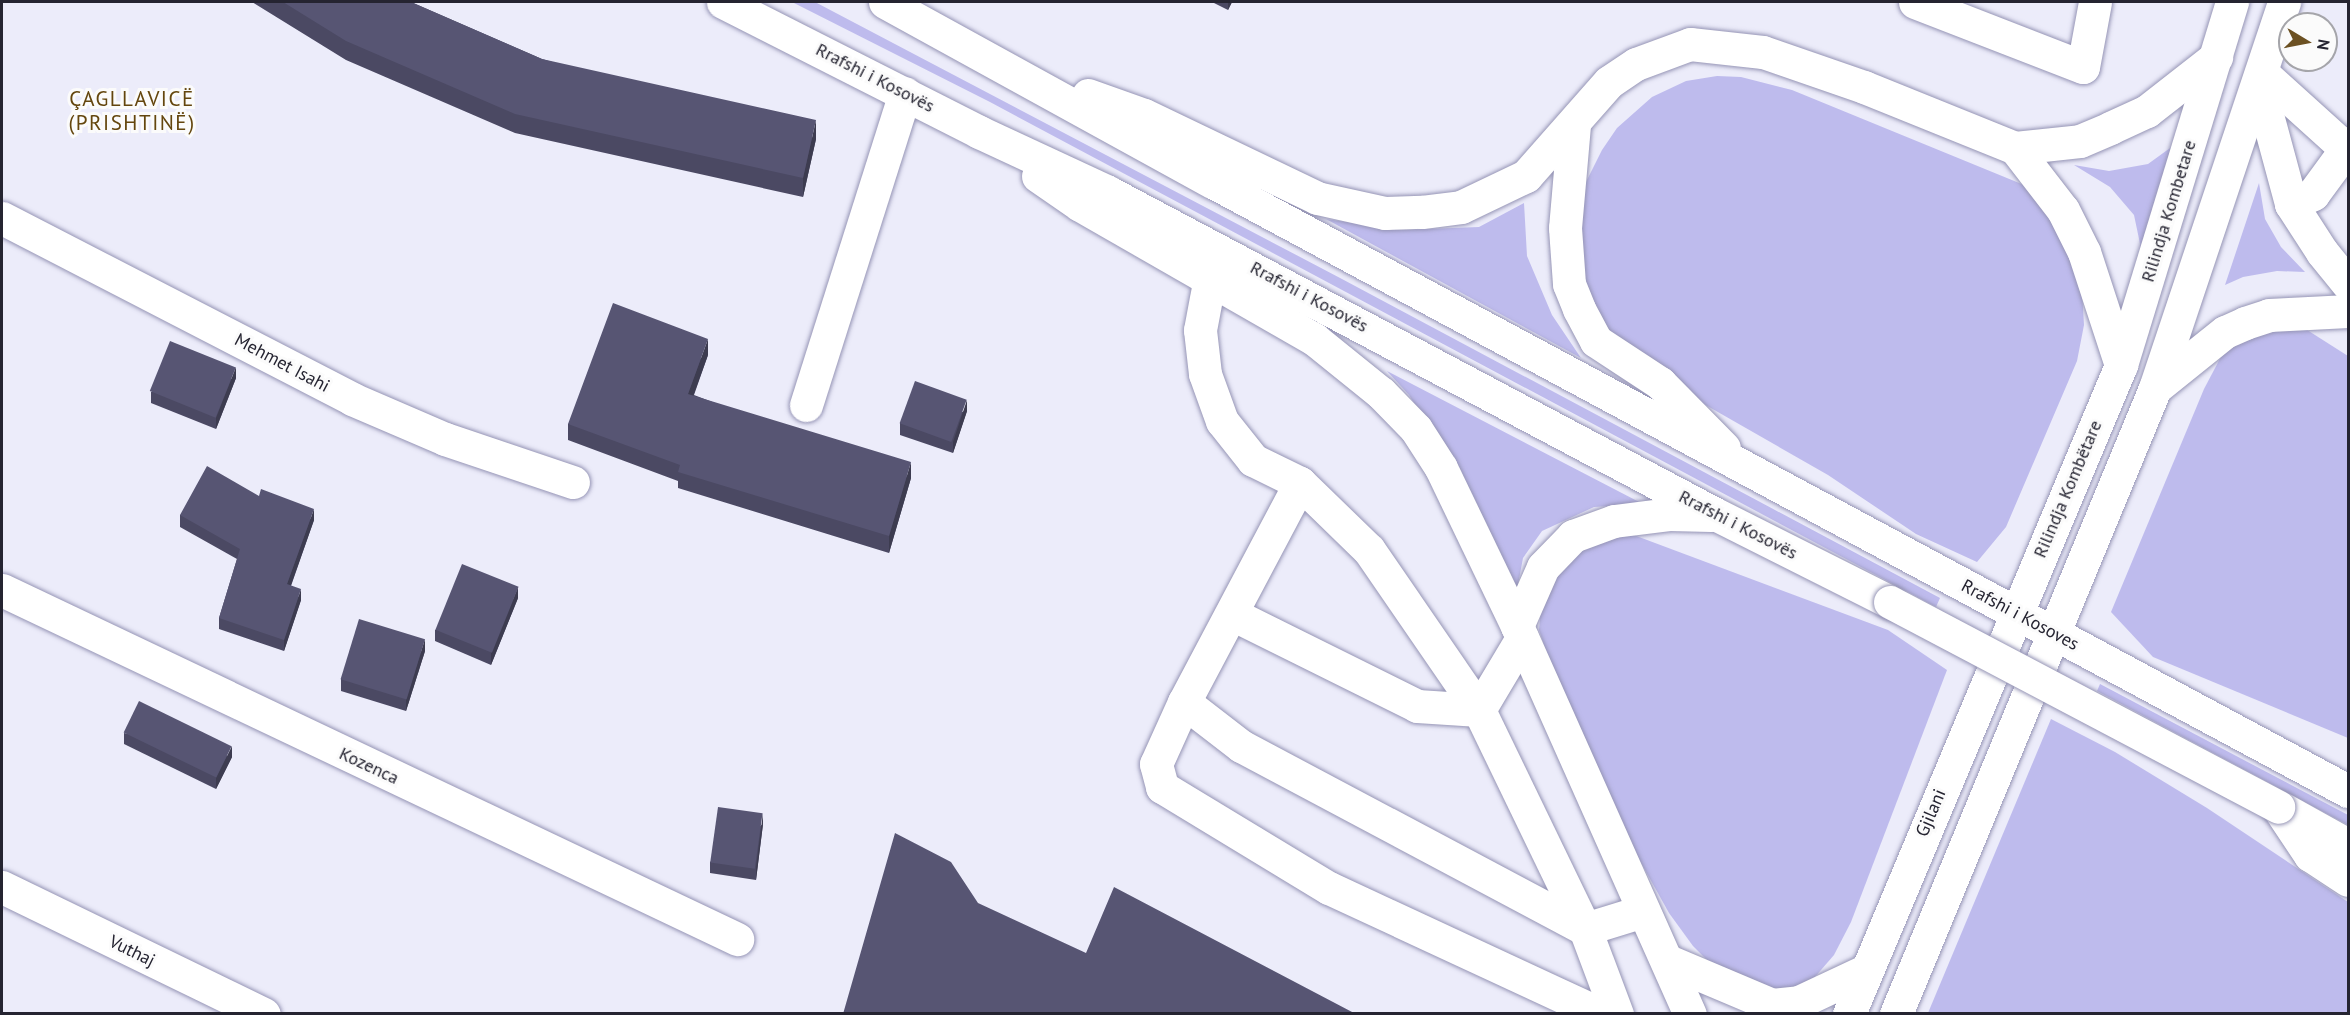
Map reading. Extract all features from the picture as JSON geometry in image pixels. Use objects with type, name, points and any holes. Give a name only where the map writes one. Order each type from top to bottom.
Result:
[{"type":"main road","name":"Rrafshi i Kosovës","points":[[723,2],[979,132],[1108,192],[1717,515],[1890,602],[2278,807]]},
{"type":"main road","points":[[885,2],[1039,83],[1155,151],[1740,466]]},
{"type":"main road","points":[[1915,2],[2083,68],[2095,2]]},
{"type":"main road","name":"Rilindja Kombetare","points":[[2121,365],[2232,2]]},
{"type":"main road","points":[[1896,1014],[2156,388],[2284,2]]},
{"type":"main road","points":[[1039,83],[1144,115],[1317,198],[1384,213],[1461,207],[1494,194],[1526,176],[1575,124],[1609,82],[1636,64],[1690,44],[1722,45],[1763,52],[1864,87],[2015,148],[2080,141],[2110,128],[2147,111],[2216,57]]},
{"type":"main road","points":[[2260,79],[2348,148],[2313,194],[2291,204]]},
{"type":"main road","points":[[2260,79],[2291,204],[2322,252],[2349,284]]},
{"type":"main road","points":[[806,405],[905,93]]},
{"type":"main road","points":[[1575,124],[1566,238],[1569,284],[1579,309],[1596,341],[1674,395],[1740,466]]},
{"type":"main road","points":[[979,132],[1080,206],[1210,277],[1314,339],[1381,393],[1416,429],[1441,468],[1519,632],[1643,911],[1668,961],[1689,1014]]},
{"type":"main road","points":[[2015,148],[2063,210],[2084,252],[2121,365]]},
{"type":"main road","name":"Mehmet Isahi","points":[[2,218],[352,399],[445,439],[573,482]]},
{"type":"main road","points":[[1210,277],[1200,330],[1205,374],[1222,421],[1253,460],[1300,483],[1369,550],[1479,710],[1585,930],[1617,1014]]},
{"type":"main road","points":[[2156,388],[2225,332],[2244,323],[2269,315],[2349,311]]},
{"type":"main road","name":"Rilindja Kombëtare","points":[[2015,613],[2121,365]]},
{"type":"main road","name":"Rrafshi i Kosoves","points":[[1740,466],[2349,791]]},
{"type":"main road","points":[[1300,483],[1184,702],[1156,764],[1162,787],[1329,888],[1601,1014]]},
{"type":"main road","points":[[1479,710],[1519,632],[1542,567],[1574,536],[1614,521],[1669,514],[1717,515]]},
{"type":"main road","name":"Kozenca","points":[[2,590],[737,939]]},
{"type":"main road","name":"Gjilani","points":[[1849,1014],[2015,613]]},
{"type":"main road","points":[[1232,614],[1417,706],[1479,710]]},
{"type":"main road","points":[[1184,702],[1241,746],[1585,930],[1643,911]]},
{"type":"main road","points":[[2300,765],[2349,764]]},
{"type":"main road","points":[[2278,807],[2349,845]]},
{"type":"main road","points":[[2278,807],[2310,855],[2349,880]]},
{"type":"main road","name":"Vuthaj","points":[[2,887],[264,1014]]},
{"type":"main road","points":[[1668,961],[1772,1005],[1816,996],[1865,971]]},
{"type":"shaded area","points":[[792,2],[815,2],[1342,279],[1940,598],[1936,607],[990,102]]},
{"type":"shaded area","points":[[1717,76],[1741,77],[1792,90],[2024,185],[2058,222],[2082,291],[2084,325],[2077,361],[2006,527],[1977,562],[1916,534],[1828,475],[1639,367],[1586,309],[1579,196],[1602,150],[1617,128],[1652,97],[1686,81]]},
{"type":"shaded area","points":[[2177,143],[2143,258],[2134,215],[2110,187],[2074,165],[2109,171],[2148,164]]},
{"type":"shaded area","points":[[2259,183],[2265,219],[2281,247],[2305,272],[2277,271],[2243,277],[2225,285]]},
{"type":"shaded area","points":[[1524,203],[1527,256],[1552,315],[1581,358],[1326,219],[1401,230],[1479,227]]},
{"type":"shaded area","points":[[2304,328],[2348,356],[2348,738],[2153,657],[2111,612],[2204,389],[2224,351],[2258,331]]},
{"type":"shaded area","points":[[1387,371],[1643,504],[1594,507],[1542,531],[1523,558],[1517,590],[1451,462],[1409,395]]},
{"type":"shaded area","points":[[1631,534],[1888,630],[1947,670],[1851,922],[1834,955],[1808,985],[1780,990],[1736,979],[1714,967],[1693,946],[1669,913],[1630,843],[1548,657],[1539,630],[1541,607],[1552,582],[1575,552],[1596,541]]},
{"type":"shaded area","points":[[2100,684],[2348,815],[2348,825],[2097,691]]},
{"type":"shaded area","points":[[2051,719],[2115,752],[2207,808],[2348,902],[2348,1013],[1928,1013]]},
{"type":"building","points":[[283,2],[411,2],[542,59],[816,120],[803,178],[515,114],[346,41]]},
{"type":"building","points":[[613,303],[708,339],[688,394],[911,462],[889,536],[678,472],[680,465],[568,424]]},
{"type":"building","points":[[170,341],[236,368],[216,418],[150,391]]},
{"type":"building","points":[[915,381],[967,400],[951,442],[900,423]]},
{"type":"building","points":[[207,466],[259,496],[261,489],[314,509],[287,584],[301,589],[284,640],[219,618],[240,549],[180,515]]},
{"type":"building","points":[[462,564],[519,587],[492,653],[435,630]]},
{"type":"building","points":[[359,619],[425,639],[407,699],[341,679]]},
{"type":"building","points":[[139,701],[232,746],[216,778],[124,732]]},
{"type":"building","points":[[718,807],[763,813],[755,869],[710,862]]},
{"type":"building","points":[[895,833],[951,862],[978,903],[1086,953],[1114,887],[1356,1014],[843,1014]]},
{"type":"district","name":"ÇAGLLAVICË (PRISHTINË)","points":[[132,111]]}]
